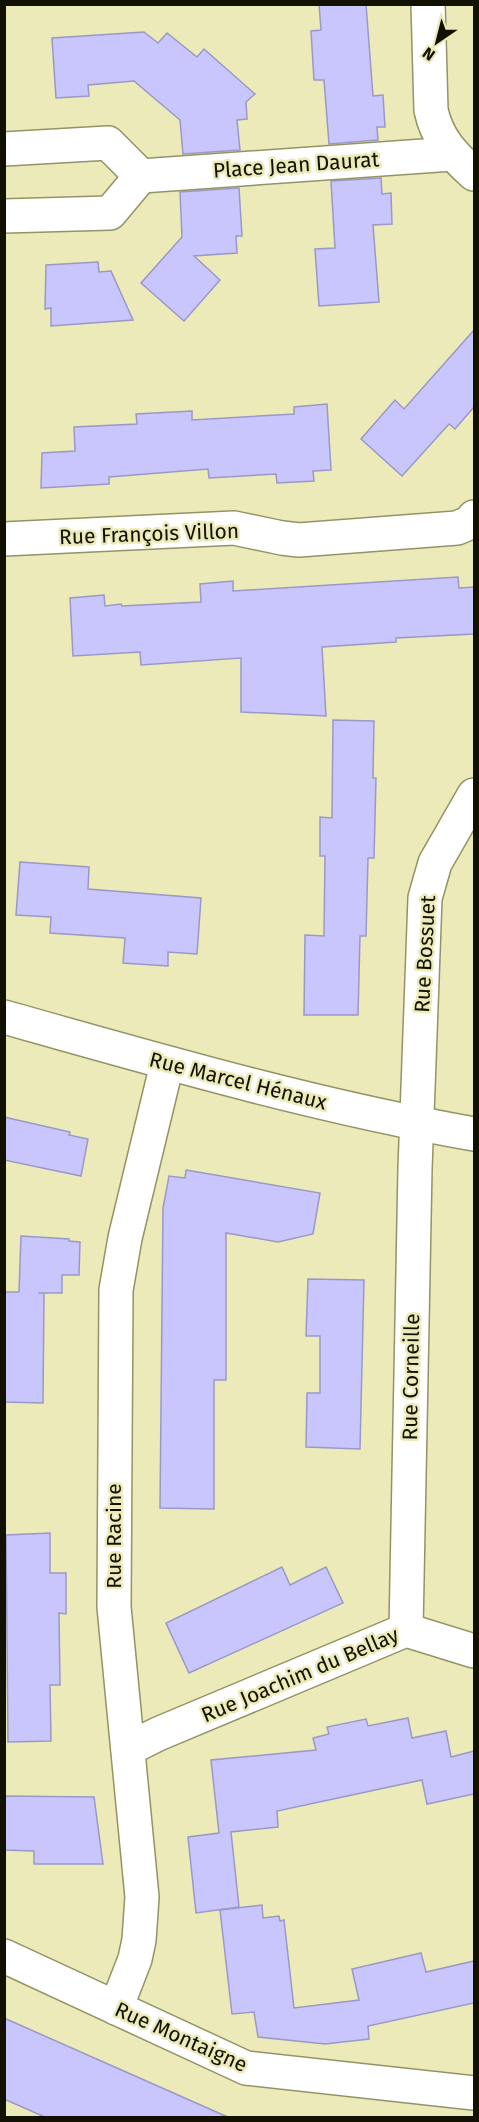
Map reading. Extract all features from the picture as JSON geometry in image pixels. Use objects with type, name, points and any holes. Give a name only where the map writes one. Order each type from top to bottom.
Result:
[{"type":"street","points":[[428,4],[431,110],[434,124],[463,164]]},
{"type":"street","points":[[4,149],[108,143],[141,176],[111,213],[4,216]]},
{"type":"street","name":"Place Jean Daurat","points":[[141,176],[463,164]]},
{"type":"street","name":"Rue François Villon","points":[[4,539],[234,528],[299,540],[457,528],[473,521]]},
{"type":"street","name":"Rue Bossuet","points":[[417,1124],[425,898],[435,863],[474,795]]},
{"type":"street","name":"Rue Marcel Hénaux","points":[[4,1017],[167,1064],[417,1124],[474,1134]]},
{"type":"street","name":"Rue Racine","points":[[116,2008],[135,1959],[139,1940],[141,1897],[114,1607],[116,1290],[125,1238],[167,1064]]},
{"type":"street","name":"Rue Corneille","points":[[406,1630],[417,1124]]},
{"type":"street","name":"Rue Joachim du Bellay","points":[[128,1749],[406,1630],[474,1651]]},
{"type":"street","name":"Rue Montaigne","points":[[4,1956],[246,2068],[474,2093]]},
{"type":"building","points":[[319,4],[366,4],[373,96],[383,95],[385,127],[377,127],[378,140],[329,144],[324,80],[314,80],[311,31],[321,30]]},
{"type":"building","points":[[144,32],[158,43],[167,33],[197,57],[204,49],[255,94],[246,102],[247,119],[237,120],[240,150],[183,154],[180,120],[134,81],[88,85],[89,96],[56,98],[52,38]]},
{"type":"building","points":[[381,178],[382,194],[391,193],[392,224],[373,225],[379,302],[319,306],[315,249],[335,248],[331,181]]},
{"type":"building","points":[[239,188],[242,236],[236,236],[237,253],[194,256],[220,280],[184,321],[141,283],[182,237],[180,192]]},
{"type":"building","points":[[98,262],[99,272],[111,271],[133,320],[51,326],[51,308],[45,309],[46,265]]},
{"type":"building","points":[[474,330],[474,407],[455,429],[449,424],[402,476],[361,439],[395,400],[404,409]]},
{"type":"building","points":[[327,404],[331,470],[313,471],[314,481],[277,483],[276,474],[209,478],[208,469],[109,477],[109,484],[41,488],[42,453],[75,451],[74,427],[137,424],[136,414],[192,411],[192,420],[294,414],[294,407]]},
{"type":"building","points":[[458,577],[459,588],[474,587],[474,634],[396,638],[396,642],[322,647],[326,716],[241,712],[241,658],[141,665],[140,652],[73,656],[70,598],[104,595],[105,606],[201,602],[200,584],[233,581],[233,591]]},
{"type":"building","points":[[333,720],[374,721],[373,778],[376,778],[374,858],[368,858],[366,936],[360,936],[358,1015],[304,1015],[305,935],[324,936],[325,856],[320,856],[320,817],[332,818]]},
{"type":"building","points":[[20,862],[89,867],[88,889],[201,898],[197,954],[168,952],[168,966],[123,963],[125,938],[50,933],[51,917],[16,915]]},
{"type":"building","points":[[4,1117],[70,1132],[69,1135],[88,1139],[81,1176],[4,1160]]},
{"type":"building","points":[[186,1170],[320,1193],[313,1234],[278,1242],[226,1233],[226,1380],[214,1380],[214,1509],[160,1508],[163,1208],[169,1176],[185,1178]]},
{"type":"building","points":[[21,1236],[69,1239],[69,1241],[80,1242],[79,1275],[62,1275],[62,1293],[44,1293],[43,1403],[4,1402],[4,1292],[19,1292]]},
{"type":"building","points":[[308,1279],[364,1280],[360,1449],[306,1447],[307,1393],[320,1393],[320,1336],[306,1336]]},
{"type":"building","points":[[50,1533],[50,1573],[66,1573],[66,1614],[59,1613],[60,1685],[50,1685],[51,1741],[8,1742],[6,1535]]},
{"type":"building","points":[[282,1567],[290,1585],[326,1567],[343,1603],[189,1673],[166,1623]]},
{"type":"building","points":[[408,1718],[412,1738],[446,1731],[451,1757],[474,1751],[474,1794],[427,1804],[422,1780],[277,1811],[278,1827],[231,1832],[239,1907],[196,1913],[188,1837],[219,1833],[211,1760],[316,1750],[313,1738],[329,1734],[327,1727],[366,1719],[368,1726]]},
{"type":"building","points":[[4,1796],[94,1797],[103,1864],[34,1864],[34,1851],[4,1850]]},
{"type":"building","points":[[262,1905],[263,1918],[279,1916],[280,1921],[284,1920],[294,2008],[359,2000],[352,1969],[421,1953],[426,1972],[474,1961],[474,2003],[368,2026],[369,2039],[325,2044],[258,2037],[254,2012],[232,2014],[220,1910]]},
{"type":"building","points":[[4,2018],[230,2118],[47,2118],[4,2099]]}]
